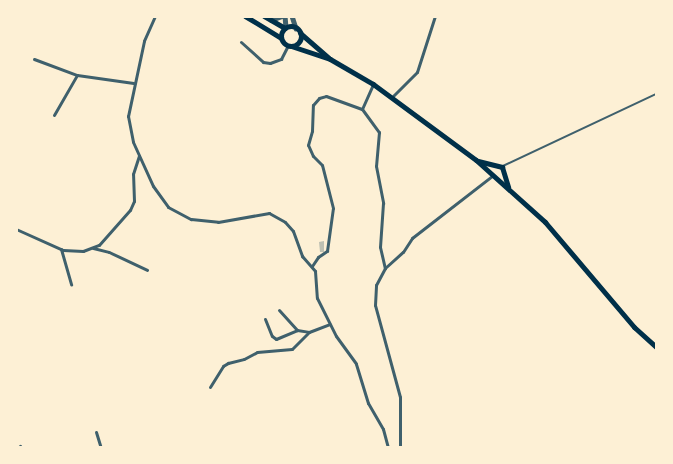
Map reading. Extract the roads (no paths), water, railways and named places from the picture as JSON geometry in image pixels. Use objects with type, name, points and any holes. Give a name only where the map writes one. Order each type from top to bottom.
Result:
[{"type":"main road","points":[[245,16],[282,38],[290,46],[330,59]]},
{"type":"main road","points":[[264,16],[286,28],[298,31],[330,59],[393,96],[494,175],[552,229],[634,327],[657,347]]},
{"type":"main road","points":[[282,38],[286,28]]},
{"type":"main road","points":[[290,46],[299,41],[298,31]]},
{"type":"main road","points":[[476,160],[501,168]]},
{"type":"main road","points":[[494,175],[501,168]]},
{"type":"main road","points":[[501,168],[508,187]]},
{"type":"street","points":[[155,16],[144,41],[133,83],[128,116],[129,131],[153,186],[168,207],[191,219],[204,222],[269,213],[276,215],[292,231],[302,256],[312,266],[317,282],[318,298],[330,324],[356,364],[368,403],[383,429],[388,447]]},
{"type":"street","points":[[271,20],[283,16],[286,28]]},
{"type":"street","points":[[292,16],[298,31]]},
{"type":"street","points":[[393,96],[417,72],[435,16]]},
{"type":"street","points":[[241,42],[263,62],[270,63],[281,59],[290,46]]},
{"type":"street","points":[[34,59],[77,75],[133,83]]},
{"type":"street","points":[[54,115],[77,75]]},
{"type":"street","points":[[362,109],[373,84]]},
{"type":"street","points":[[312,266],[318,257],[327,251],[333,208],[322,165],[313,156],[308,145],[312,131],[313,105],[319,98],[326,96],[362,109],[379,132],[376,166],[383,203],[380,246],[385,268]]},
{"type":"street","points":[[93,249],[130,210],[134,201],[133,174],[140,155]]},
{"type":"street","points":[[400,447],[400,397],[374,296],[385,268],[403,252],[412,238],[494,175]]},
{"type":"street","points":[[16,229],[62,249],[76,251],[93,249],[109,252],[147,270]]},
{"type":"street","points":[[62,249],[64,268],[71,285]]},
{"type":"street","points":[[279,310],[297,330]]},
{"type":"street","points":[[264,319],[274,338],[279,339],[297,330],[309,332]]},
{"type":"street","points":[[210,387],[223,366],[228,363],[257,352],[292,349],[309,332],[330,324]]},
{"type":"street","points":[[96,432],[101,447]]},
{"type":"lane","points":[[501,168],[657,94]]}]
